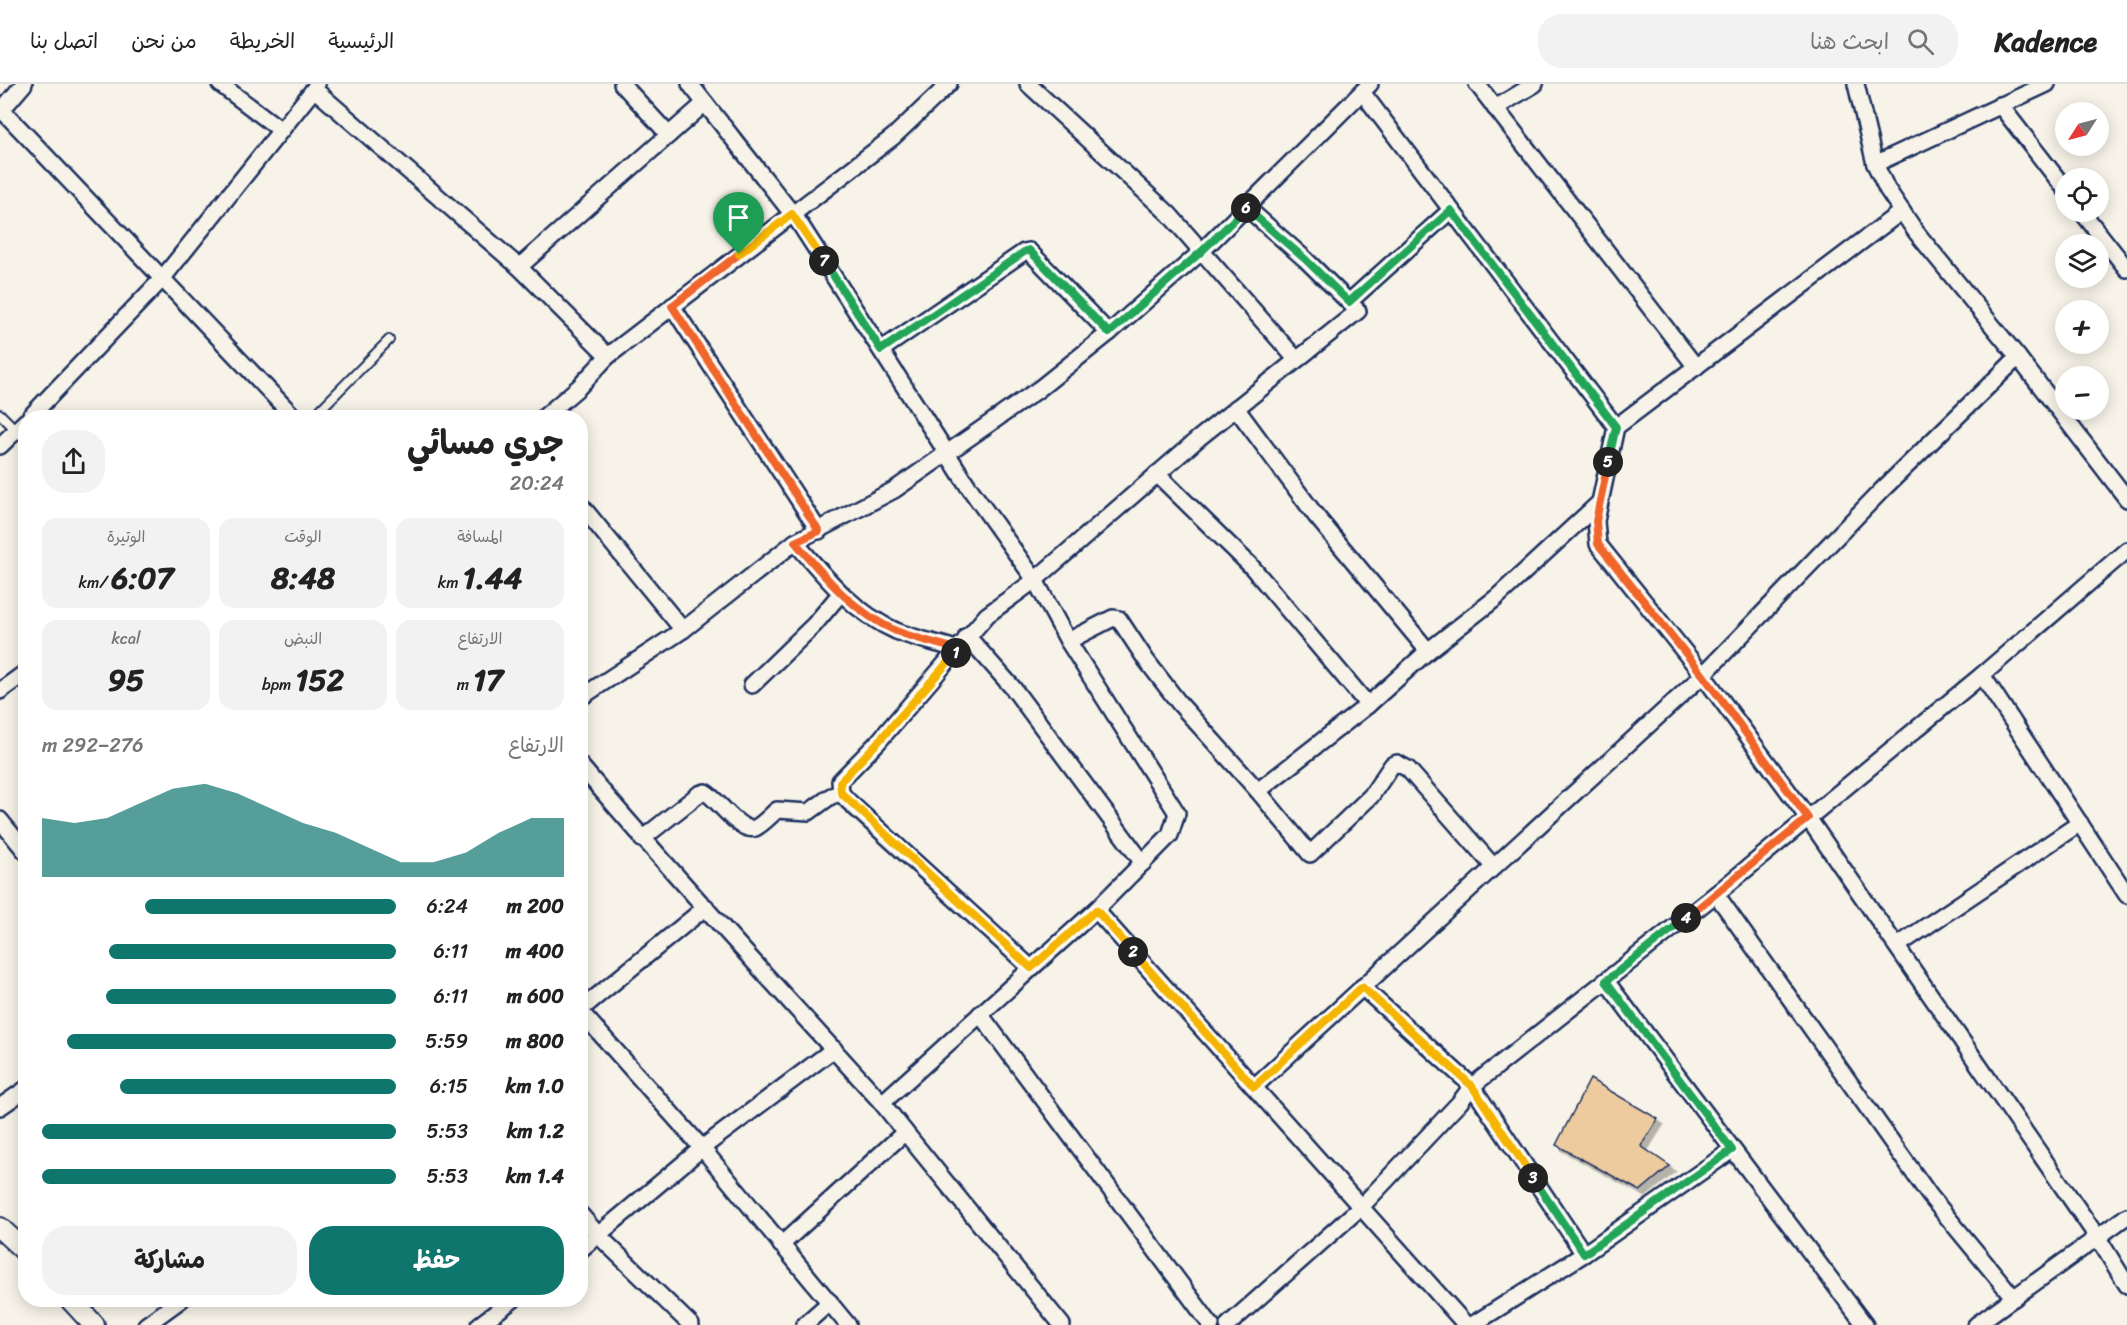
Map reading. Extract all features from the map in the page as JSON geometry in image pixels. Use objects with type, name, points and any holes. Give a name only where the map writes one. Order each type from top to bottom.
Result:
[{"type":"street","points":[[24,84],[1,111],[286,410]]},
{"type":"street","points":[[220,84],[281,130]]},
{"type":"street","points":[[622,84],[669,135]]},
{"type":"street","points":[[690,84],[792,214],[968,486],[1035,580],[1068,641],[1177,813],[1170,835],[1096,910],[882,1103]]},
{"type":"street","points":[[552,410],[579,387],[608,356],[893,137],[949,84]]},
{"type":"street","points":[[1028,84],[1169,214],[1296,359]]},
{"type":"street","points":[[1476,84],[1696,367]]},
{"type":"street","points":[[1495,108],[1535,84]]},
{"type":"street","points":[[1856,84],[1875,164],[1887,189],[1916,232],[2018,357],[2127,500]]},
{"type":"street","points":[[1875,164],[2000,105],[2024,89],[2047,84]]},
{"type":"street","points":[[37,410],[162,279],[316,86],[519,267],[608,356]]},
{"type":"street","points":[[588,693],[683,630],[795,542],[894,490],[1039,389],[1109,333],[1202,251],[1366,88],[1451,210],[1616,427]]},
{"type":"street","points":[[519,267],[705,103]]},
{"type":"street","points":[[2000,105],[2055,176]]},
{"type":"street","points":[[1031,968],[841,793],[840,782],[878,742],[987,615],[1035,580],[1236,408],[1358,311],[1305,259],[1246,207]]},
{"type":"street","points":[[1349,302],[1451,210]]},
{"type":"street","points":[[1902,211],[1616,427],[1596,521],[1598,544],[1703,675],[1808,818],[2098,1238],[2127,1285]]},
{"type":"street","points":[[2090,222],[2127,269]]},
{"type":"street","points":[[881,350],[1029,250],[1109,333]]},
{"type":"street","points":[[672,306],[819,531]]},
{"type":"street","points":[[1254,1087],[1703,675],[1882,490],[2018,357]]},
{"type":"street","points":[[1236,408],[1316,516],[1428,651]]},
{"type":"street","points":[[0,446],[18,434]]},
{"type":"street","points":[[1157,474],[1251,566],[1368,705]]},
{"type":"street","points":[[1258,791],[1368,705],[1428,651],[1496,598],[1599,503]]},
{"type":"street","points":[[588,514],[683,630]]},
{"type":"street","points":[[795,542],[840,594],[868,616],[897,631],[963,643],[1013,688],[1143,863]]},
{"type":"street","points":[[1228,1325],[1361,1207],[1460,1102],[1472,1086],[1716,894],[1982,675],[2127,550]]},
{"type":"street","points":[[752,686],[814,625],[840,594]]},
{"type":"street","points":[[1068,641],[1113,618],[1119,619],[1146,660],[1179,703],[1258,791],[1310,854],[1371,796],[1392,765],[1397,763],[1408,769],[1493,866]]},
{"type":"street","points":[[1982,675],[2127,895]]},
{"type":"street","points":[[0,691],[18,678]]},
{"type":"street","points":[[588,775],[642,839],[882,1103],[1062,1325]]},
{"type":"street","points":[[642,839],[699,794],[705,792],[739,824],[747,828],[755,828],[777,810],[809,812],[831,796],[841,793]]},
{"type":"street","points":[[1897,946],[2080,823]]},
{"type":"street","points":[[2,826],[18,843]]},
{"type":"street","points":[[1716,894],[1930,1196],[2014,1298]]},
{"type":"street","points":[[588,1003],[706,907]]},
{"type":"street","points":[[1096,910],[1466,1325]]},
{"type":"street","points":[[1606,981],[1865,1325]]},
{"type":"street","points":[[1362,987],[1472,1086],[1584,1254]]},
{"type":"street","points":[[980,1014],[1211,1325]]},
{"type":"street","points":[[588,1019],[702,1148],[849,1325]]},
{"type":"street","points":[[588,1244],[702,1148],[834,1049]]},
{"type":"street","points":[[0,1107],[18,1095]]},
{"type":"street","points":[[781,1245],[904,1132]]},
{"type":"street","points":[[1472,1325],[1584,1254],[1732,1150]]},
{"type":"street","points":[[1976,1325],[2127,1216]]},
{"type":"street","points":[[588,1223],[691,1325]]},
{"type":"street","points":[[0,1228],[18,1245]]},
{"type":"street","points":[[804,1325],[830,1302]]},
{"type":"street","points":[[77,1307],[94,1325]]},
{"type":"street","points":[[146,1325],[171,1307]]},
{"type":"street","points":[[479,1325],[503,1307]]},
{"type":"lane","points":[[320,410],[389,340]]},
{"type":"lane","points":[[0,414],[18,427]]},
{"type":"building","points":[[1590,1079],[1658,1119],[1641,1146],[1670,1166],[1640,1191],[1556,1145]]},
{"type":"route","points":[[1246,207],[1349,302],[1451,210],[1616,427],[1596,521],[1598,544],[1703,675],[1808,818],[1606,981],[1732,1150],[1584,1254],[1472,1086],[1362,987],[1254,1087],[1096,910],[1031,968],[841,793],[840,782],[959,650],[897,631],[868,616],[840,594],[795,542],[819,531],[672,306],[739,254],[792,214],[881,350],[1029,250],[1109,333],[1202,251],[1246,207]]}]
